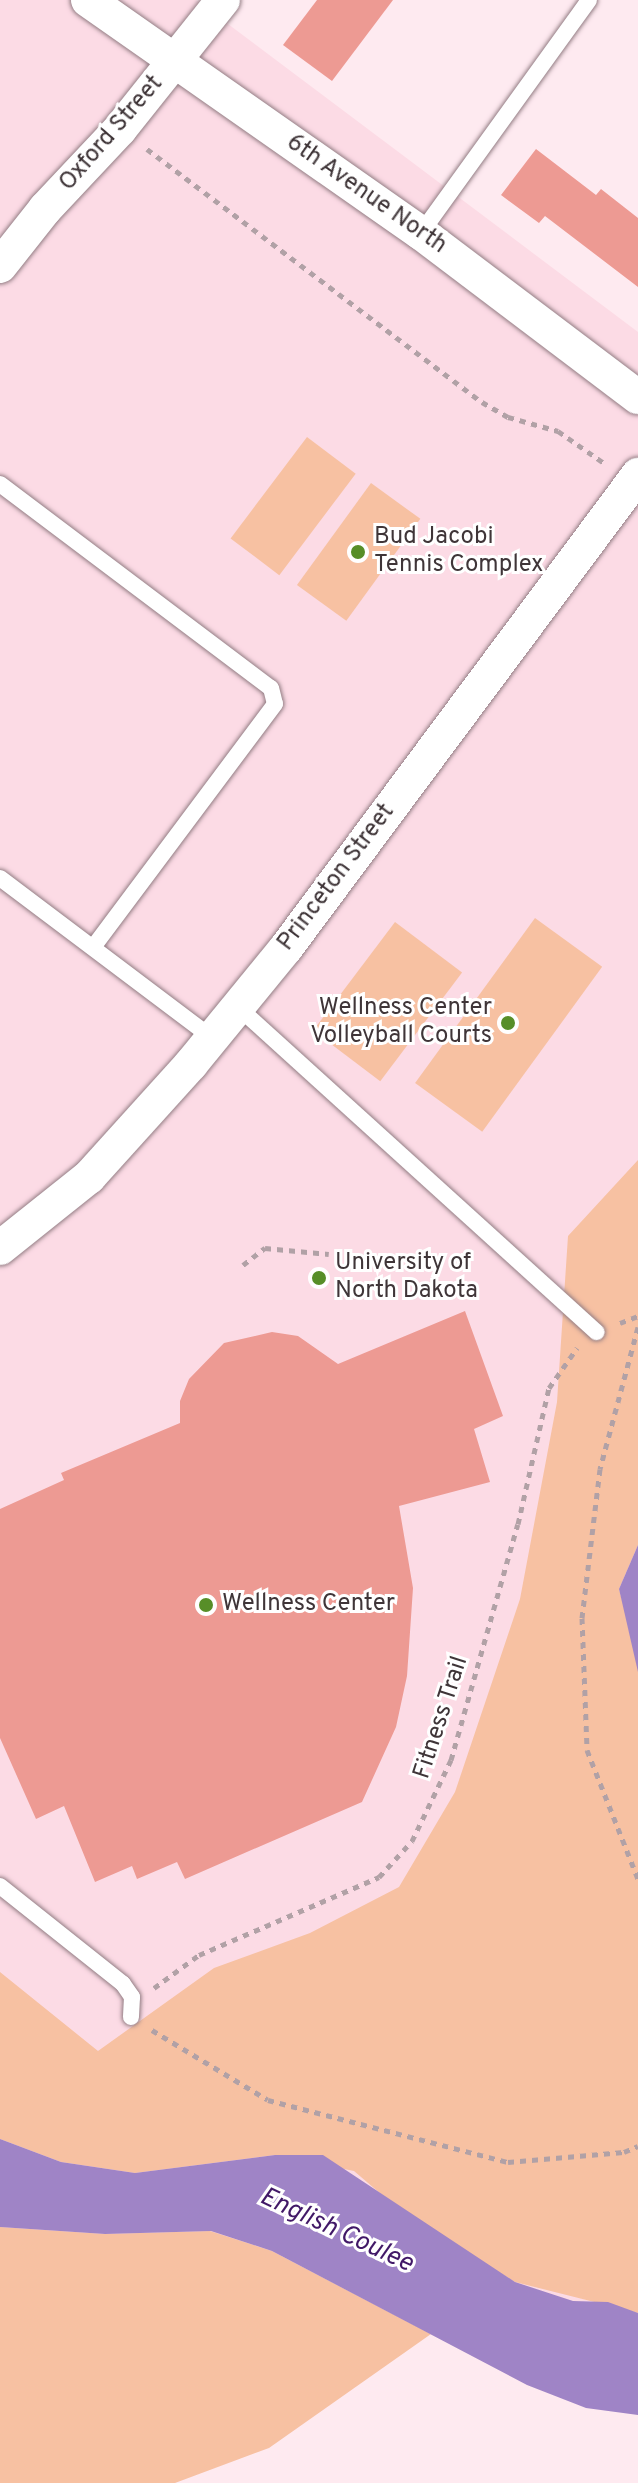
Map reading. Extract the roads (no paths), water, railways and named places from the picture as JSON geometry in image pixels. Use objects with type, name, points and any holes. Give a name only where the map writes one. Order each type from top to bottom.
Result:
[{"type":"street","name":"6th Avenue North","points":[[88,0],[421,233],[638,397]]},
{"type":"street","name":"Oxford Street","points":[[0,266],[45,209],[120,129],[223,0]]},
{"type":"street","name":"Princeton Street","points":[[0,1248],[89,1177],[238,1007],[635,479]]},
{"type":"lane","points":[[421,233],[589,0]]},
{"type":"lane","points":[[0,484],[271,688],[275,704],[93,947]]},
{"type":"lane","points":[[0,878],[212,1038]]},
{"type":"lane","points":[[238,1007],[597,1332]]},
{"type":"lane","points":[[0,1886],[117,1977],[132,1997],[131,2017]]},
{"type":"water","points":[[638,1545],[638,1672],[619,1589]]},
{"type":"water","name":"English Coulee","points":[[0,2139],[61,2162],[135,2173],[275,2155],[323,2155],[515,2282],[573,2301],[608,2302],[638,2313],[638,2415],[586,2408],[527,2385],[272,2251],[211,2231],[105,2234],[0,2227]]},
{"type":"place","name":"Bud Jacobi Tennis Complex","points":[[358,552]]},
{"type":"place","name":"Wellness Center Volleyball Courts","points":[[508,1023]]},
{"type":"place","name":"University of North Dakota","points":[[319,1278]]},
{"type":"place","name":"Wellness Center","points":[[206,1605]]}]
